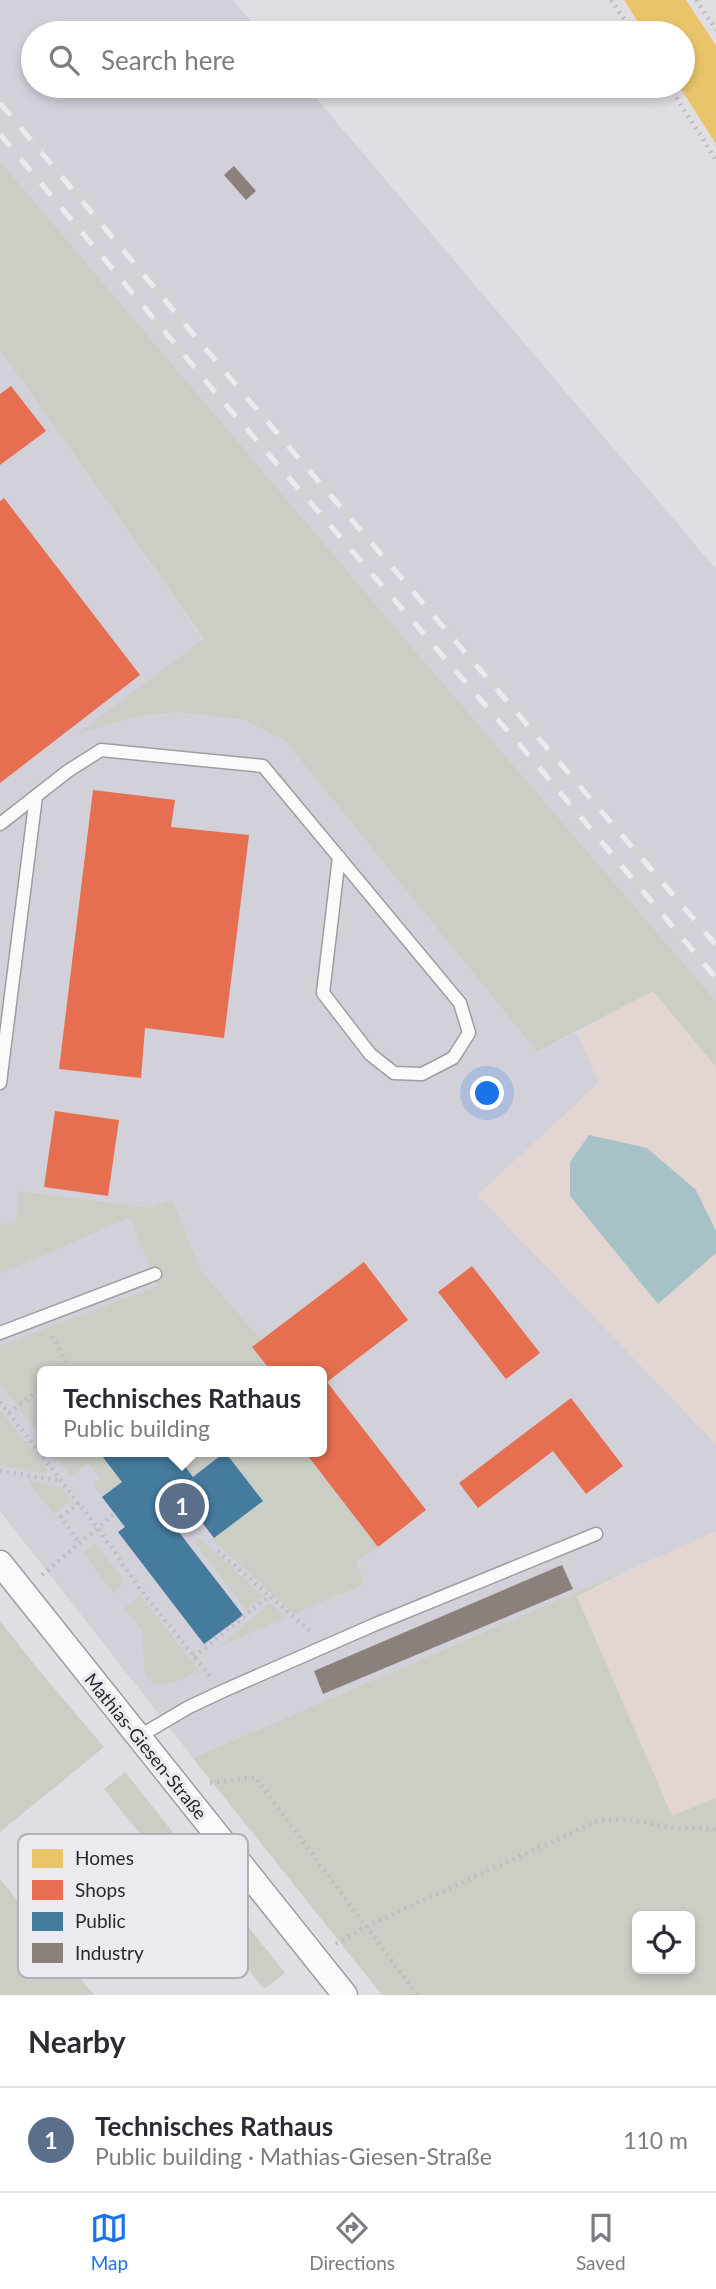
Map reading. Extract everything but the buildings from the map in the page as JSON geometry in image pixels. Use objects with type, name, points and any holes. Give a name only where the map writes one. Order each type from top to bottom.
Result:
[{"type":"street","name":"Mathias-Giesen-Straße","points":[[0,1563],[215,1834]]},
{"type":"street","name":"Mathias-Giesen-Straße","points":[[248,1875],[345,1995]]},
{"type":"lane","points":[[0,824],[68,771],[101,750],[263,766],[339,857],[460,1003],[469,1033],[453,1058],[422,1074],[394,1073],[370,1054],[323,993],[339,857]]},
{"type":"lane","points":[[0,1083],[36,796]]},
{"type":"lane","points":[[0,1333],[155,1274]]},
{"type":"lane","points":[[138,1737],[189,1707],[223,1691],[596,1534]]},
{"type":"path","points":[[611,0],[626,21]]},
{"type":"path","points":[[696,0],[716,30]]},
{"type":"path","points":[[677,98],[716,160]]},
{"type":"path","points":[[44,1317],[67,1363],[66,1366]]},
{"type":"path","points":[[9,1413],[37,1391]]},
{"type":"path","points":[[0,1402],[37,1449]]},
{"type":"path","points":[[43,1457],[140,1589],[223,1691]]},
{"type":"path","points":[[0,1471],[62,1481]]},
{"type":"path","points":[[79,1503],[61,1517],[79,1542]]},
{"type":"path","points":[[23,1591],[115,1513]]},
{"type":"path","points":[[218,1550],[326,1646]]},
{"type":"path","points":[[194,1657],[269,1596]]},
{"type":"path","points":[[178,1788],[255,1777],[417,1995]]},
{"type":"path","points":[[315,1958],[365,1927],[597,1821],[611,1818],[632,1819],[673,1828],[716,1830]]},
{"type":"shaded area","points":[[0,0],[233,0],[251,21],[21,21],[21,98],[316,98],[716,569],[716,1001],[411,646],[0,161]]},
{"type":"shaded area","points":[[0,161],[716,1001],[716,1067],[653,991],[537,1052],[285,741],[245,720],[177,712],[134,717],[76,735],[204,639],[0,350]]},
{"type":"shaded area","points":[[0,350],[204,640],[78,734],[134,717],[177,712],[245,720],[285,741],[537,1052],[577,1032],[599,1083],[478,1195],[716,1444],[716,1532],[193,1758],[0,1511]]},
{"type":"shaded area","points":[[653,991],[716,1067],[716,1444],[478,1195],[599,1083],[577,1032]]},
{"type":"shaded area","points":[[18,1191],[149,1208],[172,1200],[201,1271],[261,1340],[252,1347],[267,1366],[37,1366],[37,1432],[0,1384],[0,1346],[158,1286],[130,1217],[0,1274],[0,1224],[16,1223]]},
{"type":"shaded area","points":[[0,1410],[47,1469],[47,1473],[0,1465]]},
{"type":"shaded area","points":[[56,1457],[103,1457],[122,1482],[102,1497],[94,1486],[100,1478],[88,1463],[71,1476]]},
{"type":"shaded area","points":[[178,1457],[219,1457],[193,1477]]},
{"type":"shaded area","points":[[229,1457],[309,1457],[378,1547],[356,1562],[364,1584],[294,1614],[214,1541],[214,1538],[263,1500]]},
{"type":"shaded area","points":[[29,1480],[61,1487],[71,1500],[54,1514]]},
{"type":"shaded area","points":[[716,1532],[716,1798],[672,1817],[577,1595]]},
{"type":"shaded area","points":[[200,1538],[263,1596],[246,1609],[194,1542]]},
{"type":"shaded area","points":[[95,1543],[121,1577],[123,1583],[114,1594],[83,1553]]},
{"type":"shaded area","points":[[628,1570],[577,1596],[672,1816],[716,1798],[716,1995],[382,1995],[193,1758]]},
{"type":"shaded area","points":[[141,1596],[199,1671],[163,1685],[150,1681],[145,1675],[142,1630],[124,1608]]},
{"type":"shaded area","points":[[269,1603],[288,1617],[220,1646]]},
{"type":"shaded area","points":[[0,1621],[104,1747],[0,1832]]},
{"type":"shaded area","points":[[125,1772],[174,1834],[140,1834],[104,1789]]},
{"type":"shaded area","points":[[0,1879],[18,1901],[18,1978],[80,1978],[94,1995],[0,1995]]},
{"type":"shaded area","points":[[248,1927],[285,1973],[264,1989],[248,1969]]},
{"type":"water","points":[[589,1135],[647,1148],[696,1190],[716,1231],[716,1253],[658,1304],[570,1196],[570,1162]]},
{"type":"railway","points":[[0,103],[236,385],[716,945]]},
{"type":"railway","points":[[0,134],[220,398],[531,758],[716,978]]},
{"type":"place","name":"Technisches Rathaus","points":[[182,1506]]}]
